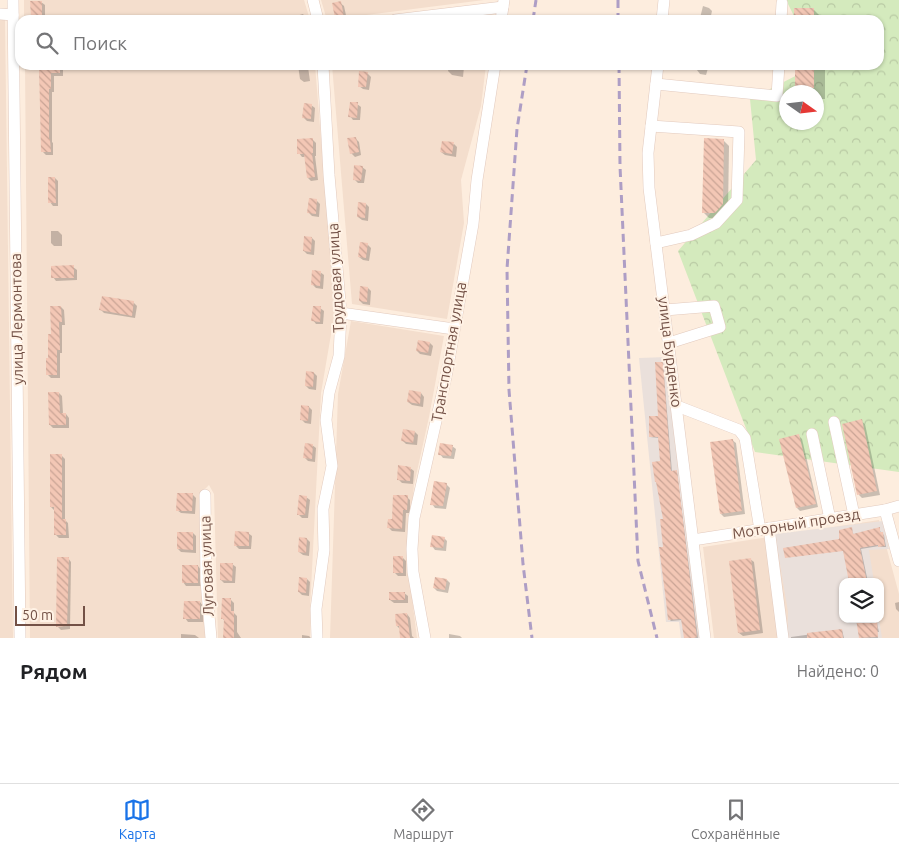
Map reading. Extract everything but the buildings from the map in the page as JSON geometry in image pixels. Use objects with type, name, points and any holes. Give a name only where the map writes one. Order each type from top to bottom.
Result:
[{"type":"street","name":"улица Лермонтова","points":[[13,0],[20,638]]},
{"type":"street","points":[[313,0],[317,15]]},
{"type":"street","points":[[662,15],[664,0]]},
{"type":"street","points":[[427,15],[503,3]]},
{"type":"street","points":[[781,15],[782,3]]},
{"type":"street","points":[[0,14],[12,15]]},
{"type":"street","name":"Трудовая улица","points":[[317,638],[316,610],[324,550],[323,509],[332,466],[326,420],[329,393],[339,356],[342,313],[329,175],[323,70]]},
{"type":"street","name":"Транспортная улица","points":[[425,638],[413,572],[414,518],[421,481],[438,419],[472,224],[494,70]]},
{"type":"street","name":"улица Бурденко","points":[[657,70],[648,152],[649,188],[705,638]]},
{"type":"street","points":[[656,84],[777,96],[779,70]]},
{"type":"street","points":[[651,126],[739,132],[737,200],[716,223],[691,235],[656,243]]},
{"type":"street","points":[[665,310],[714,306],[720,327],[669,343]]},
{"type":"street","points":[[342,313],[454,329]]},
{"type":"street","points":[[677,406],[739,430],[745,438],[765,529],[783,638]]},
{"type":"street","points":[[834,422],[854,515]]},
{"type":"street","points":[[812,434],[830,519]]},
{"type":"street","name":"Луговая улица","points":[[204,495],[206,581],[211,638]]},
{"type":"street","name":"Моторный проезд","points":[[693,540],[885,510],[899,506]]},
{"type":"street","points":[[885,510],[898,554]]},
{"type":"shaded area","points":[[24,0],[304,0],[308,15],[24,15]]},
{"type":"shaded area","points":[[321,0],[484,0],[366,15],[326,15]]},
{"type":"shaded area","points":[[5,19],[13,638],[0,638],[0,20]]},
{"type":"shaded area","points":[[25,70],[315,70],[335,311],[321,393],[310,638],[218,638],[214,494],[209,485],[200,494],[205,638],[30,638]]},
{"type":"shaded area","points":[[332,70],[485,70],[481,106],[461,180],[464,223],[447,319],[352,304]]},
{"type":"shaded area","points":[[351,321],[444,336],[414,485],[407,558],[417,638],[330,638],[338,394]]},
{"type":"shaded area","points":[[667,357],[702,638],[681,638],[679,622],[666,622],[639,358]]},
{"type":"shaded area","points":[[879,520],[899,594],[899,638],[714,638],[703,547]]},
{"type":"shaded area","points":[[883,521],[889,549],[869,550],[873,578],[839,578],[839,623],[880,623],[882,638],[787,638],[788,612],[775,534]]},
{"type":"green space","points":[[786,0],[899,0],[899,472],[755,452],[678,251],[756,160],[750,99],[807,70],[884,70],[884,15],[794,15]]},
{"type":"railway","points":[[534,15],[536,0]]},
{"type":"railway","points":[[618,0],[618,15]]},
{"type":"railway","points":[[526,70],[517,129],[507,269],[509,390],[523,564],[532,638]]},
{"type":"railway","points":[[619,70],[620,166],[638,561],[657,638]]}]
